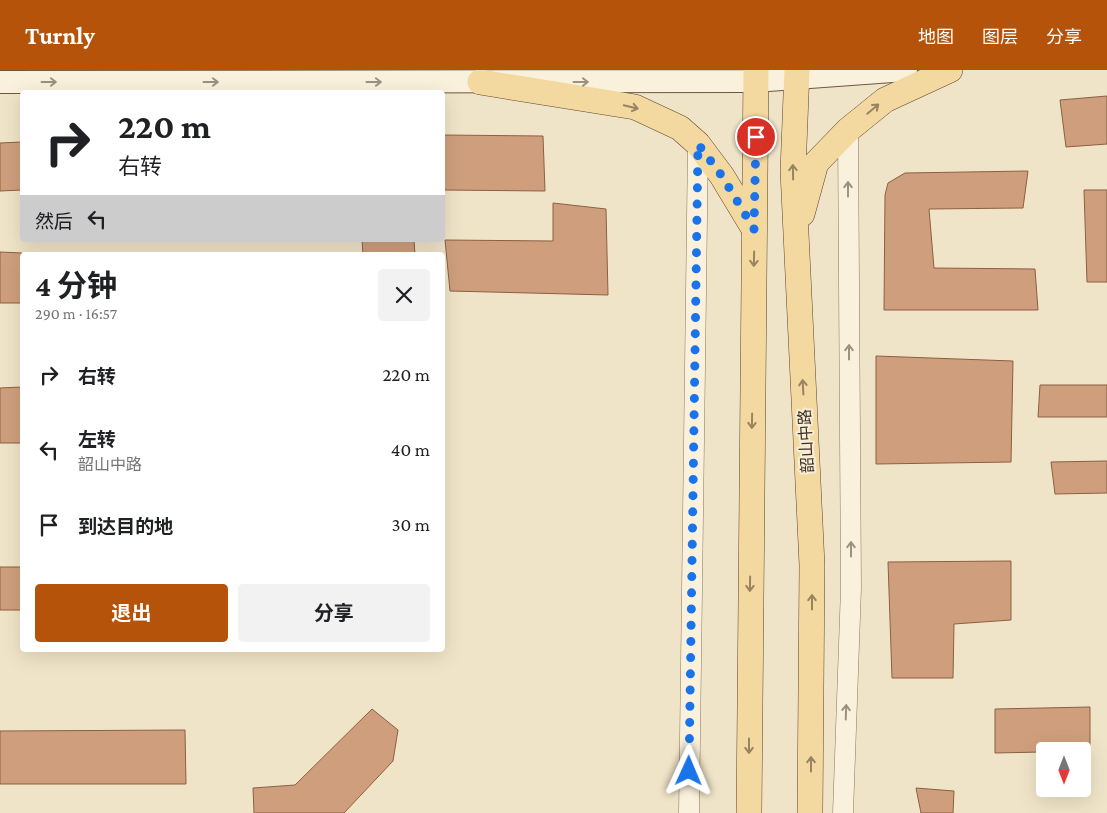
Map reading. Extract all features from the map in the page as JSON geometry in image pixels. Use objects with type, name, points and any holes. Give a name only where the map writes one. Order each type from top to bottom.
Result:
[{"type":"main road","points":[[0,82],[480,82],[796,75],[906,70]]},
{"type":"main road","points":[[796,236],[816,163],[848,130],[885,100],[950,70]]},
{"type":"main road","name":"韶山中路","points":[[796,75],[793,171],[812,565],[810,813]]},
{"type":"main road","points":[[749,813],[756,76]]},
{"type":"main road","points":[[480,82],[635,107],[680,128],[698,144],[722,176],[754,229]]},
{"type":"street","points":[[843,813],[851,588],[848,130]]},
{"type":"street","points":[[689,813],[698,144]]},
{"type":"building","points":[[1107,96],[1107,144],[1066,147],[1060,100]]},
{"type":"building","points":[[445,135],[543,136],[545,191],[445,190]]},
{"type":"building","points":[[20,142],[20,190],[0,191],[0,143]]},
{"type":"building","points":[[1028,171],[1023,208],[929,209],[934,268],[1035,269],[1038,310],[884,310],[885,195],[888,183],[905,173]]},
{"type":"building","points":[[1084,190],[1107,190],[1107,282],[1087,282]]},
{"type":"building","points":[[553,203],[606,209],[608,295],[450,291],[445,240],[553,241]]},
{"type":"building","points":[[362,242],[414,242],[415,252],[363,252]]},
{"type":"building","points":[[0,252],[20,253],[20,303],[0,303]]},
{"type":"building","points":[[876,356],[1013,361],[1011,462],[876,464]]},
{"type":"building","points":[[1040,385],[1107,385],[1107,417],[1038,417]]},
{"type":"building","points":[[20,387],[20,443],[0,443],[0,388]]},
{"type":"building","points":[[1107,461],[1107,493],[1055,494],[1051,462]]},
{"type":"building","points":[[1011,561],[1011,620],[954,624],[953,678],[892,678],[888,562]]},
{"type":"building","points":[[0,567],[20,567],[20,610],[0,610]]},
{"type":"building","points":[[1090,707],[1090,742],[1036,742],[1036,752],[995,753],[995,709]]},
{"type":"building","points":[[372,709],[398,730],[393,761],[344,813],[254,813],[253,788],[295,785]]},
{"type":"building","points":[[185,730],[186,784],[0,784],[0,731]]},
{"type":"building","points":[[916,788],[954,791],[953,813],[921,813]]},
{"type":"route","points":[[689,771],[698,144],[722,176],[754,229],[756,137]]}]
